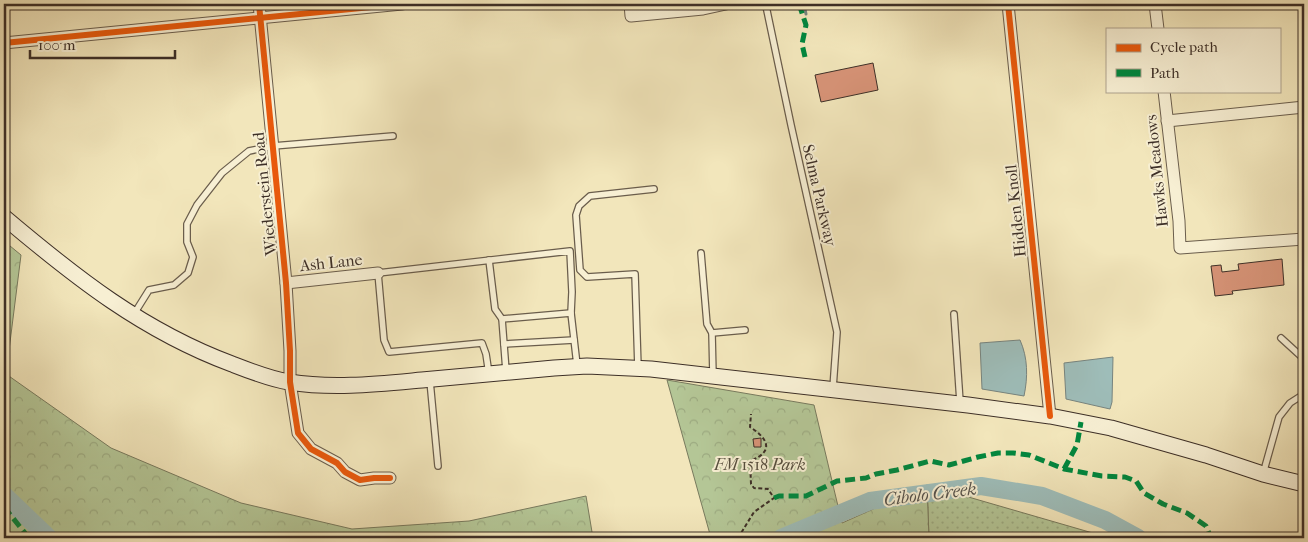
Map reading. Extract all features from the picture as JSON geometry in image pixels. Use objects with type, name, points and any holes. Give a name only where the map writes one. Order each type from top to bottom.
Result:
[{"type":"main road","points":[[4,217],[66,269],[133,315],[205,354],[254,372],[290,382],[342,386],[577,367],[638,368],[960,404],[1050,416],[1111,428],[1206,455],[1263,474],[1304,484]]},
{"type":"street","name":"Wiederstein Road","points":[[259,4],[286,283],[290,382],[298,432],[312,449],[337,463],[345,472],[360,480],[390,478]]},
{"type":"street","points":[[4,43],[402,4]]},
{"type":"street","points":[[630,10],[703,9],[726,4]]},
{"type":"street","name":"Hidden Knoll","points":[[1008,4],[1050,416]]},
{"type":"street","points":[[1155,4],[1158,28]]},
{"type":"street","name":"Hawks Meadows","points":[[1164,92],[1179,221],[1180,248],[1304,239]]},
{"type":"street","points":[[1167,121],[1304,107]]},
{"type":"street","name":"Ash Lane","points":[[286,283],[378,273]]},
{"type":"lane","name":"Selma Parkway","points":[[766,6],[837,332],[833,390]]},
{"type":"lane","points":[[133,315],[149,290],[174,285],[188,273],[193,257],[187,242],[187,224],[197,204],[222,173],[249,151],[273,146],[393,136]]},
{"type":"lane","points":[[638,368],[635,274],[587,276],[580,270],[576,215],[579,206],[590,196],[654,189]]},
{"type":"lane","points":[[489,374],[482,343],[388,352],[384,340],[378,273],[570,251],[571,313],[577,367]]},
{"type":"lane","points":[[701,253],[707,324],[712,333],[713,376]]},
{"type":"lane","points":[[488,260],[495,308],[502,319],[506,372]]},
{"type":"lane","points":[[502,319],[571,313]]},
{"type":"lane","points":[[954,314],[960,404]]},
{"type":"lane","points":[[712,333],[745,330]]},
{"type":"lane","points":[[1281,338],[1304,359]]},
{"type":"lane","points":[[504,344],[574,340]]},
{"type":"lane","points":[[430,379],[438,466]]},
{"type":"lane","points":[[1263,474],[1279,417],[1290,403],[1304,394]]},
{"type":"path","points":[[738,538],[754,512],[774,498],[768,489],[754,488],[751,484],[750,461],[760,457],[765,452],[766,445],[762,435],[750,427],[751,414]]},
{"type":"green space","points":[[4,241],[21,255],[6,374],[111,448],[241,503],[352,529],[469,521],[586,496],[593,538],[4,538]]},
{"type":"green space","name":"FM 1518 Park","points":[[667,380],[814,405],[842,523],[927,485],[929,538],[711,538]]},
{"type":"green space","points":[[927,485],[1110,538],[929,538]]},
{"type":"water","points":[[1020,340],[1025,354],[1026,368],[1024,396],[982,389],[980,343]]},
{"type":"water","points":[[1113,357],[1112,402],[1110,409],[1066,399],[1064,363]]},
{"type":"building","points":[[873,63],[878,90],[821,102],[815,75]]},
{"type":"building","points":[[1282,259],[1284,285],[1232,291],[1233,294],[1215,296],[1211,266],[1221,265],[1222,272],[1239,270],[1238,264]]},
{"type":"building","points":[[761,438],[761,447],[754,447],[753,439]]},
{"type":"waterway","points":[[804,4],[806,14]]},
{"type":"waterway","name":"Cibolo Creek","points":[[781,538],[870,501],[981,486],[1042,496],[1105,520],[1138,538]]},
{"type":"waterway","name":"Cibolo Creek","points":[[4,495],[49,538]]},
{"type":"marked path","points":[[799,4],[806,25],[802,44],[805,57]]},
{"type":"marked path","points":[[1064,469],[1077,445],[1081,422]]},
{"type":"marked path","points":[[774,498],[779,496],[806,496],[837,481],[866,478],[930,461],[949,465],[998,453],[1013,453],[1029,455],[1064,469],[1102,476],[1125,477],[1136,481],[1144,493],[1163,504],[1187,513],[1206,526],[1211,538]]},
{"type":"marked path","points":[[4,507],[29,538]]},
{"type":"cycle path","points":[[259,4],[286,283],[290,382],[298,433],[311,449],[337,463],[345,472],[360,480],[390,478]]},
{"type":"cycle path","points":[[4,43],[402,4]]},
{"type":"cycle path","points":[[1008,4],[1050,416]]}]
